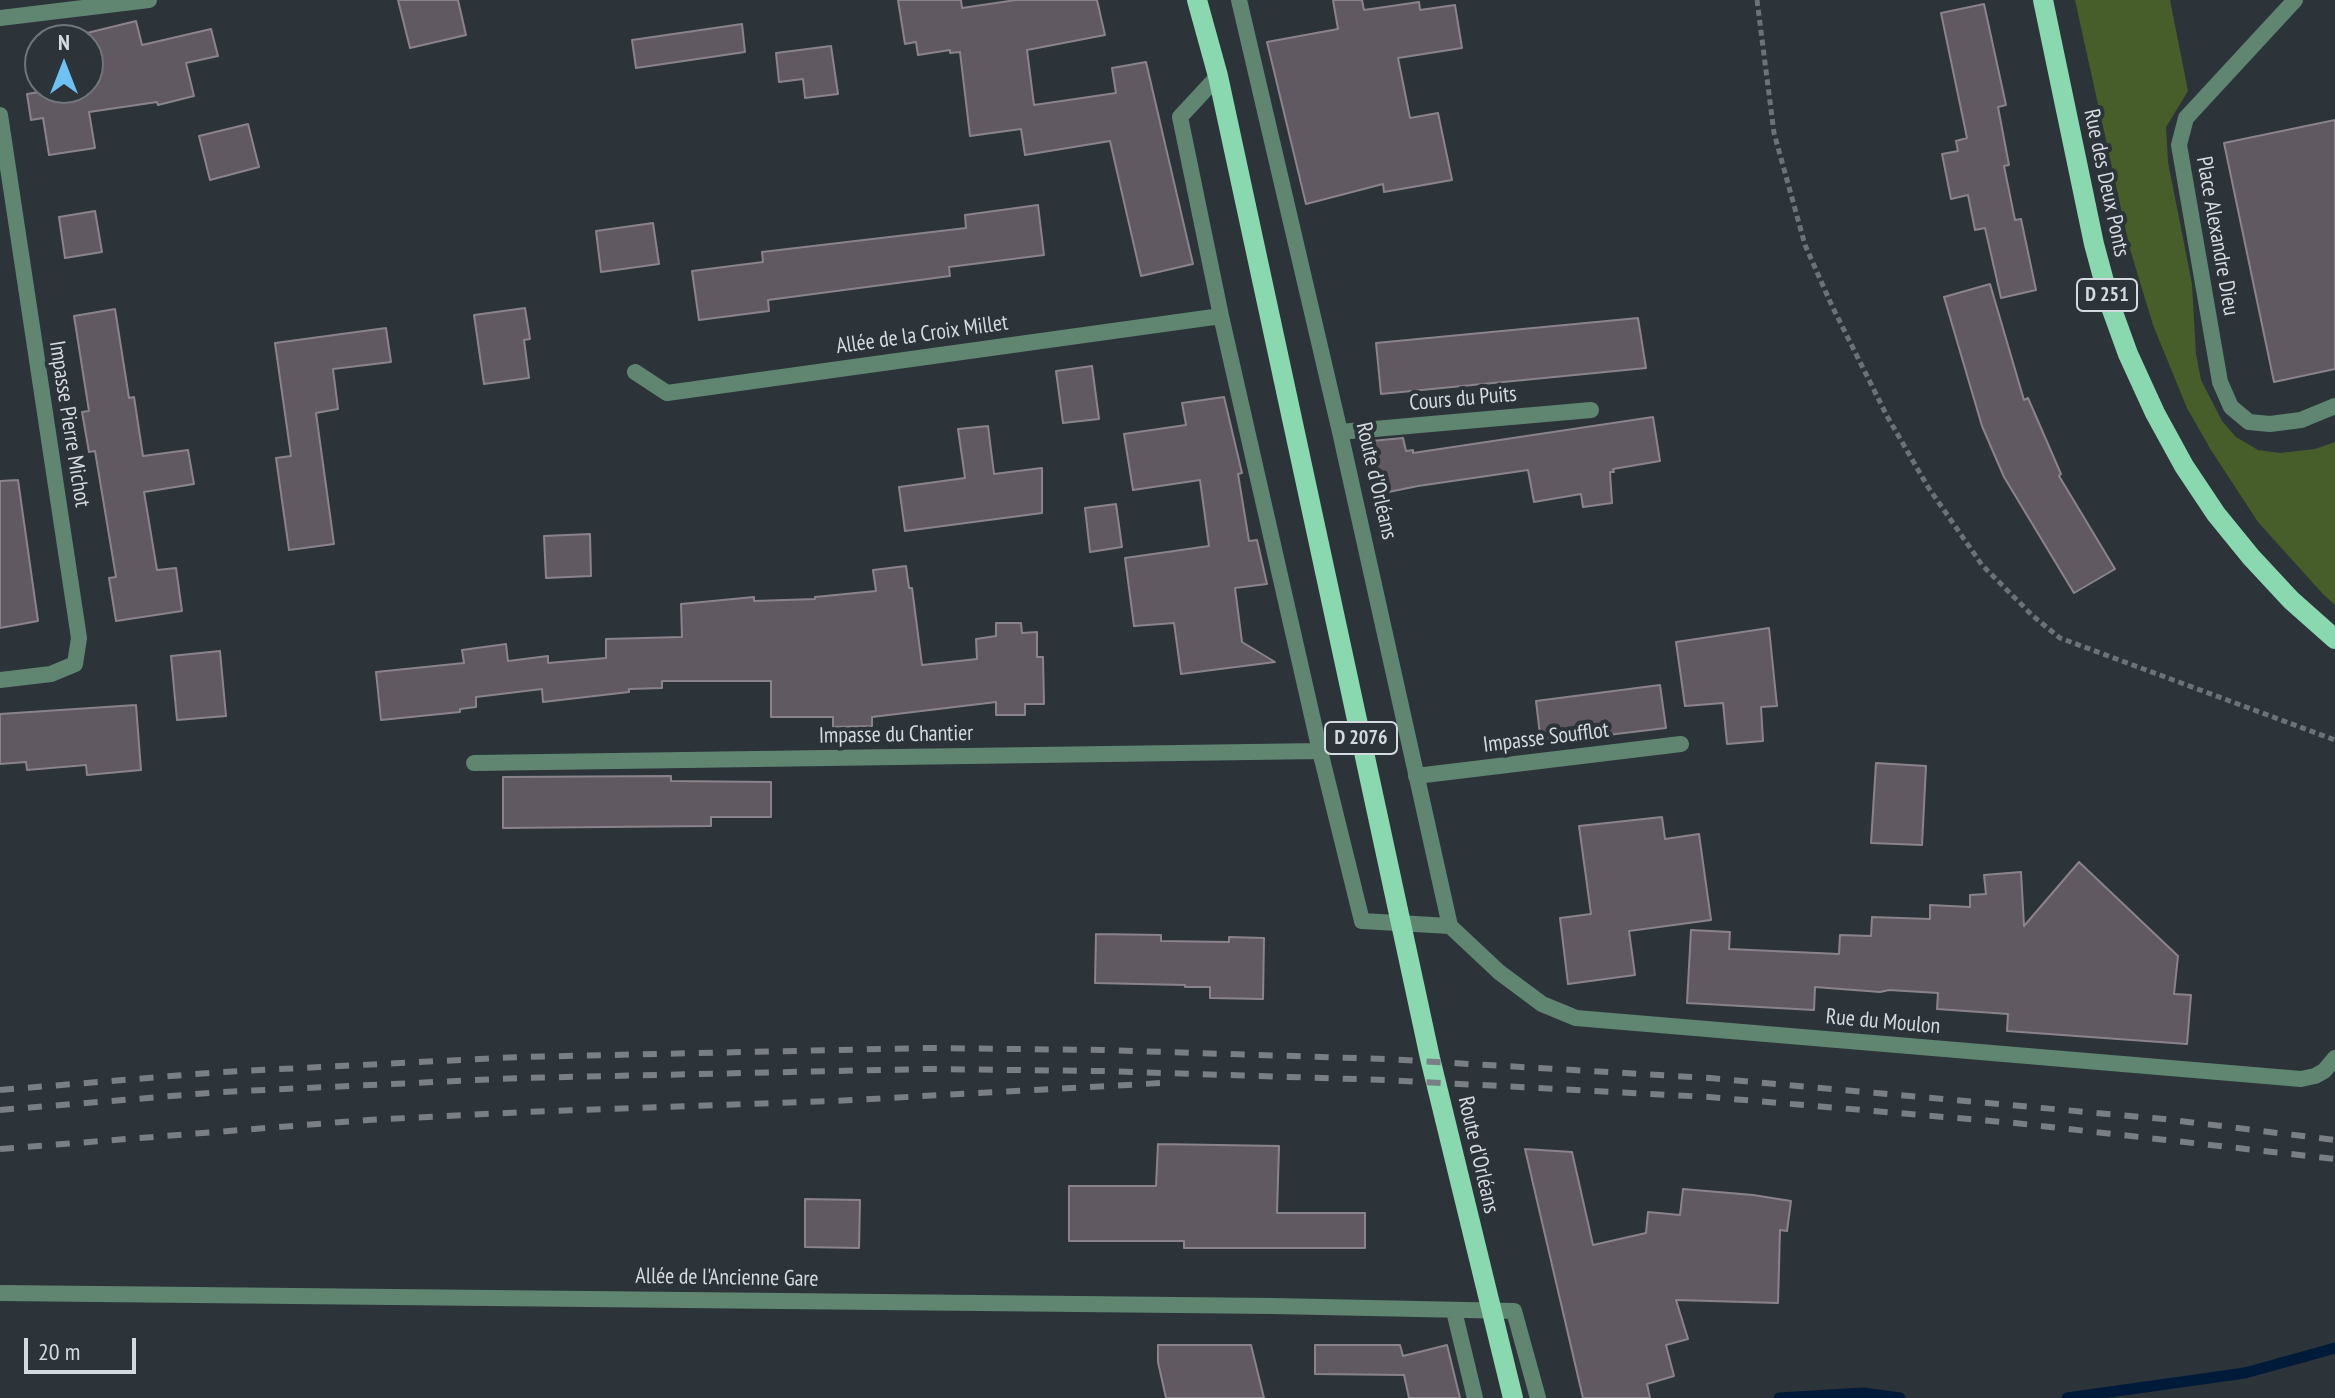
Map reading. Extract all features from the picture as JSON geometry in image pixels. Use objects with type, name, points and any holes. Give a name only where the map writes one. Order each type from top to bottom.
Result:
[{"type":"main road","name":"Route d'Orléans","points":[[1197,0],[1218,76],[1430,1058],[1513,1398]]},
{"type":"main road","name":"Rue des Deux Ponts","points":[[2043,0],[2104,282],[2128,354],[2149,401],[2184,466],[2216,514],[2291,600],[2335,639]]},
{"type":"street","points":[[0,18],[149,0]]},
{"type":"street","name":"Route d'Orléans","points":[[1239,0],[1340,432],[1450,926]]},
{"type":"street","name":"Place Alexandre Dieu","points":[[2295,0],[2186,118],[2179,145],[2220,382],[2231,407],[2249,422],[2270,424],[2301,420],[2335,406]]},
{"type":"street","points":[[1218,76],[1180,117],[1221,316],[1362,921],[1450,926]]},
{"type":"street","name":"Impasse Pierre Michot","points":[[0,115],[79,638],[75,664],[51,674],[0,680]]},
{"type":"street","name":"Allée de la Croix Millet","points":[[635,372],[667,393],[1221,316]]},
{"type":"street","name":"Cours du Puits","points":[[1340,432],[1591,410]]},
{"type":"street","name":"Impasse Soufflot","points":[[1416,776],[1681,744]]},
{"type":"street","name":"Impasse du Chantier","points":[[474,763],[1320,751]]},
{"type":"street","name":"Rue du Moulon","points":[[1450,926],[1499,972],[1542,1004],[1576,1018],[2301,1079],[2324,1071],[2335,1058]]},
{"type":"street","name":"Allée de l'Ancienne Gare","points":[[0,1293],[1257,1305],[1514,1311],[1538,1398]]},
{"type":"street","points":[[1454,1311],[1475,1398]]},
{"type":"path","points":[[1757,0],[1774,133],[1805,245],[1887,416],[1928,487],[1982,565],[2060,638],[2335,740]]},
{"type":"green space","points":[[2075,0],[2170,0],[2188,91],[2166,127],[2168,162],[2192,284],[2196,354],[2201,380],[2222,421],[2236,437],[2258,450],[2280,453],[2315,449],[2335,442],[2335,605],[2258,522],[2187,408],[2153,325],[2130,249]]},
{"type":"building","points":[[398,0],[458,0],[466,35],[410,48]]},
{"type":"building","points":[[898,0],[961,0],[962,8],[1016,0],[1097,0],[1105,35],[1027,50],[1034,105],[1116,93],[1112,68],[1146,62],[1193,264],[1141,276],[1110,141],[1025,155],[1021,129],[970,136],[960,52],[950,53],[950,50],[918,55],[916,42],[905,44]]},
{"type":"building","points":[[1333,0],[1362,0],[1364,10],[1419,2],[1420,10],[1455,5],[1462,48],[1398,58],[1410,118],[1438,113],[1452,180],[1384,192],[1383,184],[1306,204],[1267,42],[1338,29]]},
{"type":"building","points":[[1984,4],[2006,105],[1998,107],[2009,165],[2004,166],[2015,220],[2021,219],[2036,290],[2001,298],[1985,228],[1975,230],[1968,195],[1951,199],[1942,154],[1958,151],[1956,141],[1967,138],[1941,13]]},
{"type":"building","points":[[136,21],[142,45],[211,29],[218,56],[186,63],[194,96],[158,105],[157,102],[89,112],[95,148],[49,155],[43,118],[31,120],[29,104],[104,104],[104,29]]},
{"type":"building","points":[[742,24],[745,52],[636,68],[632,40]]},
{"type":"building","points":[[831,46],[838,94],[805,98],[803,79],[779,82],[776,53]]},
{"type":"building","points":[[2335,120],[2335,369],[2274,382],[2224,143]]},
{"type":"building","points":[[248,124],[259,167],[210,180],[199,136]]},
{"type":"building","points":[[1038,205],[1044,255],[949,267],[950,276],[768,300],[769,311],[699,320],[692,271],[763,262],[762,252],[966,228],[965,215]]},
{"type":"building","points":[[95,211],[102,252],[65,258],[59,217]]},
{"type":"building","points":[[653,223],[659,264],[601,272],[596,231]]},
{"type":"building","points":[[1990,284],[2024,400],[2028,398],[2061,474],[2059,476],[2115,569],[2074,593],[2004,477],[1982,426],[1944,297]]},
{"type":"building","points":[[525,308],[530,339],[524,340],[529,378],[484,384],[474,315]]},
{"type":"building","points":[[115,309],[129,398],[134,397],[143,456],[188,450],[194,484],[144,492],[157,570],[176,568],[182,611],[116,621],[109,578],[116,577],[95,451],[89,452],[82,412],[89,411],[74,316]]},
{"type":"building","points":[[1638,318],[1646,368],[1381,394],[1376,343]]},
{"type":"building","points":[[386,328],[391,362],[333,369],[338,409],[316,413],[334,544],[289,550],[276,458],[291,456],[275,343]]},
{"type":"building","points":[[1092,366],[1099,419],[1063,423],[1056,371]]},
{"type":"building","points":[[1224,397],[1242,473],[1238,474],[1249,541],[1257,540],[1267,584],[1235,588],[1242,642],[1275,662],[1181,674],[1174,623],[1134,626],[1125,558],[1209,546],[1200,480],[1133,490],[1124,434],[1186,425],[1182,403]]},
{"type":"building","points":[[1653,417],[1660,461],[1613,469],[1614,472],[1610,472],[1612,503],[1583,507],[1581,494],[1534,502],[1528,470],[1374,495],[1361,442],[1403,438],[1406,451],[1413,450],[1413,453]]},
{"type":"building","points":[[988,426],[994,474],[1042,468],[1042,513],[905,531],[899,487],[965,478],[958,429]]},
{"type":"building","points":[[18,480],[38,621],[0,628],[0,481]]},
{"type":"building","points":[[1116,504],[1122,547],[1090,552],[1085,508]]},
{"type":"building","points":[[590,534],[591,576],[546,578],[544,536]]},
{"type":"building","points":[[906,566],[909,588],[912,588],[922,665],[977,659],[976,639],[996,636],[996,623],[1021,623],[1022,633],[1037,632],[1037,657],[1043,657],[1044,704],[1025,704],[1025,715],[996,715],[996,702],[872,717],[872,726],[833,727],[833,717],[771,717],[771,681],[662,681],[662,688],[629,689],[629,692],[543,702],[542,689],[476,697],[476,707],[460,709],[460,712],[381,720],[376,672],[464,663],[462,650],[506,644],[508,661],[548,656],[548,663],[606,658],[606,639],[682,637],[681,604],[754,597],[754,601],[815,599],[876,591],[873,570]]},
{"type":"building","points":[[1769,628],[1777,706],[1761,707],[1763,741],[1727,744],[1723,703],[1685,706],[1676,642]]},
{"type":"building","points":[[220,651],[226,716],[177,720],[171,656]]},
{"type":"building","points":[[1660,685],[1666,728],[1541,743],[1536,701]]},
{"type":"building","points":[[136,705],[141,770],[87,775],[86,765],[27,770],[26,762],[0,764],[0,714]]},
{"type":"building","points":[[1876,763],[1926,766],[1922,845],[1871,843]]},
{"type":"building","points":[[671,776],[671,781],[771,782],[771,817],[711,817],[711,826],[503,828],[503,777]]},
{"type":"building","points":[[1662,817],[1665,839],[1699,834],[1711,920],[1629,931],[1635,975],[1568,984],[1560,918],[1591,914],[1579,826]]},
{"type":"building","points":[[2079,862],[2178,956],[2174,994],[2191,995],[2187,1044],[2007,1031],[2008,1014],[1937,1009],[1938,993],[1815,987],[1814,1010],[1687,1003],[1691,930],[1730,932],[1729,949],[1839,954],[1840,935],[1871,936],[1872,917],[1930,919],[1930,905],[1970,907],[1970,895],[1986,894],[1984,875],[2021,872],[2024,926]]},
{"type":"building","points":[[1096,934],[1161,935],[1161,941],[1229,942],[1229,937],[1264,938],[1263,999],[1210,998],[1210,987],[1095,983]]},
{"type":"building","points":[[1158,1144],[1279,1146],[1277,1213],[1365,1213],[1365,1248],[1184,1248],[1184,1241],[1069,1241],[1069,1186],[1156,1186]]},
{"type":"building","points":[[1525,1149],[1572,1152],[1593,1245],[1646,1233],[1648,1212],[1680,1215],[1683,1189],[1791,1201],[1787,1231],[1780,1230],[1778,1303],[1676,1300],[1688,1339],[1666,1345],[1674,1376],[1647,1384],[1650,1398],[1583,1398]]},
{"type":"building","points":[[805,1199],[860,1200],[859,1248],[805,1247]]},
{"type":"building","points":[[1158,1345],[1251,1345],[1264,1398],[1166,1398],[1158,1362]]},
{"type":"building","points":[[1315,1345],[1400,1345],[1403,1356],[1447,1345],[1460,1398],[1409,1398],[1404,1375],[1315,1374]]},
{"type":"waterway","points":[[2067,1398],[2245,1373],[2335,1348]]},
{"type":"waterway","points":[[1779,1398],[1863,1393],[1900,1398]]},
{"type":"railway","points":[[0,1090],[221,1072],[520,1057],[927,1048],[1102,1050],[1385,1059],[1710,1078],[2164,1119],[2335,1140]]},
{"type":"railway","points":[[0,1110],[221,1092],[520,1078],[926,1069],[1101,1071],[1385,1080],[1709,1097],[2015,1123],[2335,1159]]},
{"type":"railway","points":[[0,1149],[368,1120],[833,1101],[1162,1083]]}]
